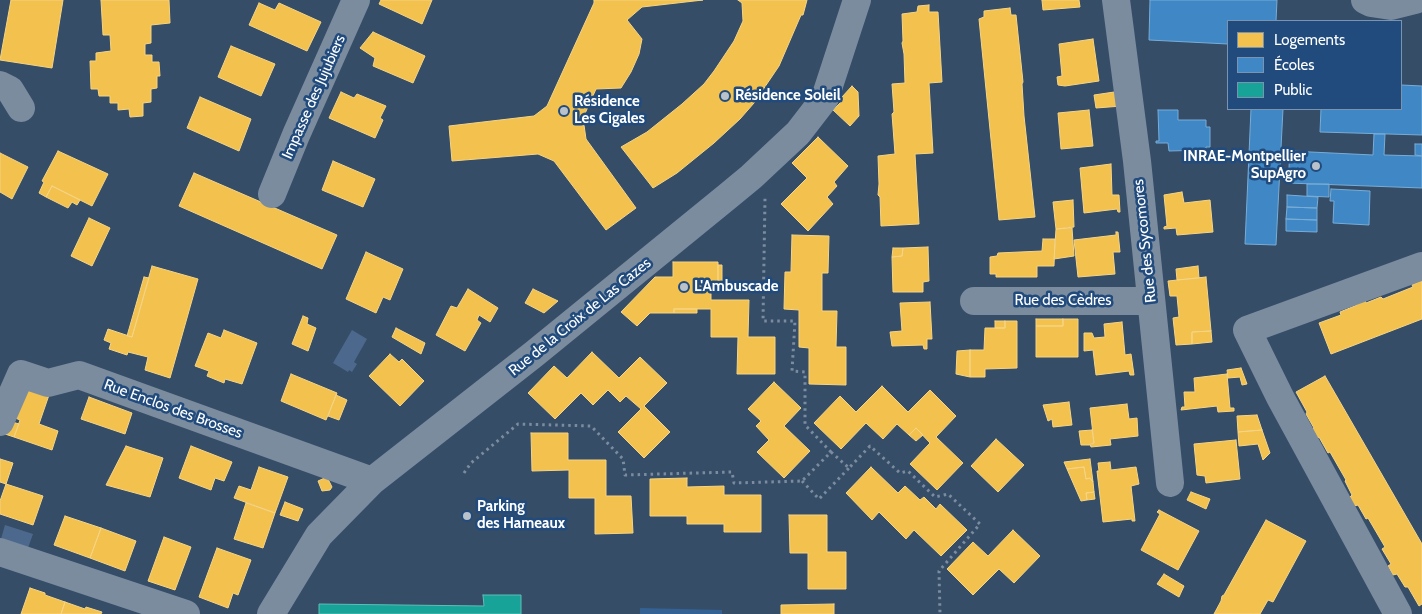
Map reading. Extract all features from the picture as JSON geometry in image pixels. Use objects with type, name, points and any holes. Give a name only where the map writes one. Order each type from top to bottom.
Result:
[{"type":"street","name":"Impasse des Jujubiers","points":[[272,194],[356,0]]},
{"type":"street","name":"Rue de la Croix de Las Cazes","points":[[271,614],[320,534],[372,481],[534,354],[751,177],[798,133],[825,98],[857,0]]},
{"type":"street","name":"Rue des Sycomores","points":[[1116,0],[1137,161],[1170,483]]},
{"type":"street","points":[[1366,0],[1371,3],[1392,6],[1415,0]]},
{"type":"street","points":[[0,85],[10,90],[20,108]]},
{"type":"street","points":[[1398,614],[1280,397],[1247,330],[1422,266]]},
{"type":"street","name":"Rue des Cèdres","points":[[974,301],[1151,301]]},
{"type":"street","name":"Rue Enclos des Brosses","points":[[0,422],[21,374],[48,383],[79,375],[372,481]]},
{"type":"street","points":[[0,552],[186,614]]},
{"type":"path","points":[[751,177],[765,194],[763,320],[795,321],[792,371],[805,372],[805,425],[849,468]]},
{"type":"path","points":[[464,473],[471,463],[518,424],[591,426],[623,459],[625,475],[732,472],[734,483],[802,481],[831,452]]},
{"type":"path","points":[[802,481],[819,499],[870,446],[900,473],[908,471],[935,497],[948,494],[980,524],[939,570],[940,614]]},
{"type":"shaded area","points":[[352,330],[367,339],[354,362],[357,364],[352,372],[349,370],[348,372],[333,363]]},
{"type":"shaded area","points":[[5,525],[33,534],[28,548],[1,539]]},
{"type":"shaded area","points":[[640,608],[722,610],[722,614],[640,614]]},
{"type":"building: Logements","points":[[11,0],[63,0],[52,68],[0,60]]},
{"type":"building: Logements","points":[[101,0],[169,0],[170,23],[151,25],[151,43],[145,44],[145,55],[152,55],[152,62],[159,62],[160,76],[157,76],[157,88],[151,89],[151,102],[143,103],[143,116],[130,117],[129,109],[118,110],[118,103],[110,103],[110,96],[99,96],[98,89],[91,89],[90,61],[96,61],[96,53],[111,51],[110,35],[103,35]]},
{"type":"building: Logements","points":[[381,0],[432,0],[422,24],[379,4]]},
{"type":"building: Logements","name":"Résidence Les Cigales","points":[[594,0],[703,0],[642,7],[627,20],[642,39],[639,54],[631,72],[621,88],[596,89],[583,118],[586,139],[636,208],[606,230],[554,161],[538,154],[452,161],[449,126],[534,116],[547,106]]},
{"type":"building: Logements","name":"Résidence Soleil","points":[[738,0],[807,0],[803,15],[801,15],[779,66],[754,103],[714,143],[677,173],[653,188],[621,147],[647,132],[704,84],[734,41],[743,21],[742,3]]},
{"type":"building: Logements","points":[[1042,0],[1079,0],[1080,7],[1043,10]]},
{"type":"building: Logements","points":[[259,3],[275,10],[279,3],[321,22],[307,51],[249,25]]},
{"type":"building: Logements","points":[[929,5],[929,12],[938,12],[942,82],[929,83],[933,153],[915,154],[919,224],[881,226],[880,197],[878,195],[878,156],[895,154],[892,84],[905,83],[902,14],[917,12],[918,6]]},
{"type":"building: Logements","points":[[1010,8],[1011,15],[1016,15],[1035,217],[999,220],[979,19],[984,17],[984,11]]},
{"type":"building: Logements","points":[[373,32],[425,56],[413,83],[373,66],[375,58],[360,48]]},
{"type":"building: Logements","points":[[1093,39],[1099,81],[1065,86],[1058,85],[1057,77],[1062,76],[1059,44]]},
{"type":"building: Logements","points":[[231,46],[275,64],[261,96],[218,77]]},
{"type":"building: Logements","points":[[852,86],[858,92],[859,116],[850,126],[833,110],[843,100],[842,97]]},
{"type":"building: Logements","points":[[1121,91],[1122,106],[1096,108],[1094,95]]},
{"type":"building: Logements","points":[[341,92],[354,98],[357,94],[386,106],[380,118],[383,120],[375,138],[329,118]]},
{"type":"building: Logements","points":[[200,97],[251,119],[239,151],[187,128]]},
{"type":"building: Logements","points":[[1089,110],[1093,146],[1061,149],[1058,113]]},
{"type":"building: Logements","points":[[818,137],[848,166],[834,182],[837,186],[827,197],[833,204],[808,231],[781,204],[807,178],[792,163]]},
{"type":"building: Logements","points":[[58,151],[108,174],[92,206],[52,186],[46,197],[39,193],[44,182],[42,181]]},
{"type":"building: Logements","points":[[0,153],[28,167],[12,199],[0,192]]},
{"type":"building: Logements","points":[[333,161],[375,179],[363,207],[322,190]]},
{"type":"building: Logements","points":[[1111,164],[1112,195],[1119,195],[1120,212],[1117,209],[1084,213],[1080,168]]},
{"type":"building: Logements","points":[[194,173],[337,235],[322,269],[179,206]]},
{"type":"building: Logements","points":[[52,186],[80,200],[77,205],[72,202],[68,208],[46,197]]},
{"type":"building: Logements","points":[[1182,192],[1184,203],[1210,200],[1213,232],[1177,235],[1176,228],[1164,229],[1167,226],[1164,195]]},
{"type":"building: Logements","points":[[1073,200],[1074,227],[1056,229],[1053,202]]},
{"type":"building: Logements","points":[[89,218],[110,228],[92,266],[71,256]]},
{"type":"building: Logements","points":[[1072,228],[1074,256],[1054,259],[1056,229]]},
{"type":"building: Logements","points":[[1116,232],[1118,232],[1120,252],[1113,252],[1115,274],[1078,277],[1074,240],[1116,235]]},
{"type":"building: Logements","points":[[792,235],[829,236],[828,273],[822,273],[822,311],[837,311],[836,347],[846,347],[846,385],[809,384],[809,348],[799,347],[799,310],[784,309],[785,272],[791,272]]},
{"type":"building: Logements","points":[[1043,239],[1055,239],[1054,266],[1037,266],[1037,277],[996,277],[996,274],[990,274],[990,257],[997,256],[998,253],[1042,251]]},
{"type":"building: Logements","points":[[928,247],[929,281],[923,282],[923,292],[893,292],[892,257],[902,256],[903,248]]},
{"type":"building: Logements","points":[[893,248],[903,248],[902,256],[892,257]]},
{"type":"building: Logements","points":[[366,252],[403,269],[390,300],[383,297],[376,313],[346,299]]},
{"type":"building: Logements","points":[[673,262],[718,262],[718,288],[711,288],[711,300],[749,300],[748,337],[775,337],[775,374],[737,374],[738,337],[711,337],[711,309],[674,309],[674,313],[650,313],[637,326],[621,312],[655,277],[673,277]]},
{"type":"building: Logements","points":[[718,265],[722,265],[722,288],[718,288]]},
{"type":"building: Logements","points":[[152,266],[198,279],[170,378],[145,370],[148,357],[128,352],[127,355],[109,349],[111,343],[104,340],[108,329],[132,337]]},
{"type":"building: Logements","points":[[1198,266],[1199,278],[1177,280],[1176,269]]},
{"type":"building: Logements","points":[[144,277],[149,278],[132,337],[127,336]]},
{"type":"building: Logements","points":[[1206,277],[1211,331],[1192,332],[1192,344],[1176,345],[1173,318],[1179,317],[1177,296],[1170,296],[1168,281]]},
{"type":"building: Logements","points":[[1422,280],[1422,319],[1331,354],[1319,323],[1341,315],[1340,312],[1357,305],[1355,301],[1364,298],[1366,303],[1381,297],[1383,299],[1413,287],[1412,285]]},
{"type":"building: Logements","points":[[468,289],[498,308],[490,322],[479,315],[477,320],[481,323],[465,351],[436,335],[451,306],[457,308]]},
{"type":"building: Logements","points":[[533,289],[558,301],[544,313],[525,303]]},
{"type":"building: Logements","points":[[930,302],[932,339],[927,339],[927,349],[924,349],[923,345],[892,346],[890,332],[902,331],[900,303]]},
{"type":"building: Logements","points":[[674,309],[697,309],[697,313],[674,313]]},
{"type":"building: Logements","points":[[303,316],[308,318],[307,324],[316,328],[308,351],[292,344]]},
{"type":"building: Logements","points":[[1036,319],[1063,319],[1063,326],[1036,326]]},
{"type":"building: Logements","points":[[1063,319],[1078,319],[1078,357],[1036,357],[1036,326],[1063,326]]},
{"type":"building: Logements","points":[[995,321],[1005,321],[1005,328],[995,328]]},
{"type":"building: Logements","points":[[1005,321],[1017,321],[1017,368],[985,369],[985,377],[970,377],[970,350],[984,350],[985,328],[1005,328]]},
{"type":"building: Logements","points":[[1122,322],[1125,355],[1131,354],[1134,375],[1130,375],[1129,371],[1096,375],[1093,350],[1084,351],[1084,333],[1092,333],[1094,338],[1105,337],[1104,324]]},
{"type":"building: Logements","points":[[396,328],[425,343],[421,354],[392,337]]},
{"type":"building: Logements","points":[[224,330],[257,343],[242,384],[225,379],[224,383],[207,376],[209,371],[195,366],[208,333],[221,338]]},
{"type":"building: Logements","points":[[1211,331],[1212,342],[1192,344],[1192,332]]},
{"type":"building: Logements","points":[[970,350],[970,377],[956,374],[957,351]]},
{"type":"building: Logements","points":[[592,352],[619,378],[640,357],[667,383],[644,406],[670,432],[644,458],[618,432],[641,409],[626,396],[620,402],[608,390],[593,405],[581,393],[555,419],[528,393],[554,366],[567,378]]},
{"type":"building: Logements","points":[[390,354],[399,362],[402,359],[424,381],[400,406],[369,376]]},
{"type":"building: Logements","points":[[1241,368],[1247,384],[1242,385],[1240,377],[1228,378],[1227,370]]},
{"type":"building: Logements","points":[[291,374],[337,393],[326,420],[281,401]]},
{"type":"building: Logements","points":[[1227,374],[1230,408],[1234,408],[1234,411],[1218,412],[1217,406],[1181,410],[1182,407],[1185,407],[1184,392],[1195,392],[1194,378]]},
{"type":"building: Logements","points":[[1325,376],[1422,544],[1422,604],[1419,606],[1408,587],[1405,587],[1397,574],[1393,575],[1388,566],[1391,564],[1382,549],[1385,547],[1368,518],[1366,519],[1358,505],[1354,506],[1349,498],[1352,495],[1346,480],[1330,452],[1328,453],[1319,437],[1316,439],[1311,430],[1314,428],[1296,392]]},
{"type":"building: Logements","points":[[774,382],[801,408],[784,426],[810,451],[784,478],[757,452],[769,440],[756,426],[761,421],[748,409]]},
{"type":"building: Logements","points":[[24,386],[49,395],[39,424],[58,431],[52,450],[14,437],[20,420],[11,416]]},
{"type":"building: Logements","points":[[882,386],[908,412],[930,390],[956,416],[936,437],[963,463],[937,490],[910,464],[930,443],[916,428],[909,435],[897,424],[883,439],[866,423],[841,449],[814,423],[840,396],[856,412]]},
{"type":"building: Logements","points":[[336,395],[347,400],[339,420],[328,416]]},
{"type":"building: Logements","points":[[89,397],[132,413],[125,434],[81,419]]},
{"type":"building: Logements","points":[[1069,402],[1072,425],[1053,427],[1052,419],[1048,421],[1043,405]]},
{"type":"building: Logements","points":[[1127,404],[1129,419],[1137,418],[1138,436],[1110,439],[1111,445],[1091,447],[1090,444],[1094,443],[1090,408]]},
{"type":"building: Logements","points":[[1257,415],[1262,430],[1238,432],[1237,416]]},
{"type":"building: Logements","points":[[9,421],[19,424],[14,437],[5,434]]},
{"type":"building: Logements","points":[[916,428],[923,435],[916,441],[909,435]]},
{"type":"building: Logements","points":[[1092,430],[1094,443],[1091,445],[1081,445],[1079,431]]},
{"type":"building: Logements","points":[[1262,430],[1270,453],[1263,460],[1258,444],[1239,446],[1238,432]]},
{"type":"building: Logements","points":[[531,433],[568,433],[568,460],[606,460],[606,496],[631,496],[633,533],[595,534],[595,498],[569,498],[569,470],[532,471]]},
{"type":"building: Logements","points":[[996,439],[1024,465],[998,492],[971,466]]},
{"type":"building: Logements","points":[[1236,440],[1240,479],[1206,483],[1205,476],[1197,475],[1194,444]]},
{"type":"building: Logements","points":[[126,446],[163,458],[150,497],[106,485]]},
{"type":"building: Logements","points":[[191,446],[232,462],[224,481],[215,478],[211,490],[179,478]]},
{"type":"building: Logements","points":[[0,459],[13,463],[6,484],[0,482]]},
{"type":"building: Logements","points":[[1090,459],[1093,482],[1090,478],[1086,479],[1084,467],[1067,469],[1064,462]]},
{"type":"building: Logements","points":[[1110,462],[1111,470],[1136,467],[1139,484],[1131,486],[1135,521],[1132,521],[1132,519],[1103,522],[1097,471],[1099,471],[1098,463]]},
{"type":"building: Logements","points":[[259,467],[288,477],[275,513],[234,498],[239,486],[251,490]]},
{"type":"building: Logements","points":[[871,467],[898,493],[905,486],[920,500],[924,497],[936,509],[940,504],[967,530],[941,556],[914,530],[906,539],[879,512],[872,520],[846,493]]},
{"type":"building: Logements","points":[[1084,467],[1086,479],[1090,478],[1093,482],[1094,492],[1086,493],[1087,500],[1081,501],[1067,469]]},
{"type":"building: Logements","points":[[327,477],[332,487],[330,490],[322,491],[318,481]]},
{"type":"building: Logements","points":[[687,478],[687,487],[724,486],[724,495],[761,495],[761,532],[724,532],[724,524],[687,524],[687,516],[650,516],[650,479]]},
{"type":"building: Logements","points":[[6,484],[43,496],[33,525],[0,514],[0,501]]},
{"type":"building: Logements","points":[[1094,492],[1095,499],[1087,500],[1086,493]]},
{"type":"building: Logements","points":[[1191,492],[1210,499],[1206,509],[1187,500]]},
{"type":"building: Logements","points":[[285,502],[303,509],[298,521],[280,515]]},
{"type":"building: Logements","points":[[246,503],[275,513],[263,548],[234,539]]},
{"type":"building: Logements","points":[[1159,510],[1199,531],[1178,570],[1141,550],[1160,514],[1157,512]]},
{"type":"building: Logements","points":[[789,515],[827,515],[827,552],[846,552],[846,589],[808,589],[808,553],[790,553]]},
{"type":"building: Logements","points":[[65,516],[101,528],[90,558],[54,545]]},
{"type":"building: Logements","points":[[1266,520],[1306,541],[1273,602],[1268,600],[1260,614],[1214,614],[1222,596]]},
{"type":"building: Logements","points":[[101,528],[136,541],[125,571],[90,558]]},
{"type":"building: Logements","points":[[1013,530],[1040,556],[1014,583],[999,569],[973,595],[947,569],[973,542],[988,556]]},
{"type":"building: Logements","points":[[164,537],[191,547],[175,590],[148,581]]},
{"type":"building: Logements","points":[[217,548],[251,560],[238,595],[233,593],[228,608],[199,597]]},
{"type":"building: Logements","points":[[1164,574],[1184,586],[1179,597],[1157,584]]},
{"type":"building: Logements","points":[[30,588],[65,602],[61,614],[21,614]]},
{"type":"building: Logements","points":[[65,602],[85,609],[86,607],[102,612],[101,614],[61,614]]},
{"type":"building: Logements","points":[[834,604],[834,614],[781,614],[781,605]]},
{"type":"building: Écoles","points":[[1150,0],[1277,0],[1276,20],[1227,20],[1227,44],[1149,40]]},
{"type":"building: Écoles","points":[[1402,85],[1422,86],[1422,135],[1320,132],[1321,110],[1402,110]]},
{"type":"building: Écoles","points":[[1158,110],[1178,110],[1178,120],[1206,120],[1206,127],[1210,127],[1210,147],[1206,147],[1206,150],[1169,151],[1168,143],[1156,143],[1156,141],[1159,141]]},
{"type":"building: Écoles","points":[[1251,110],[1283,110],[1276,245],[1245,244]]},
{"type":"building: Écoles","points":[[1374,134],[1385,134],[1384,155],[1422,156],[1422,188],[1288,183],[1290,151],[1373,155]]},
{"type":"building: Écoles","points":[[1415,144],[1422,144],[1422,156],[1415,155]]},
{"type":"building: Écoles","points":[[1281,150],[1290,150],[1289,158],[1280,157]]},
{"type":"building: Écoles","points":[[1307,184],[1329,184],[1329,197],[1307,196]]},
{"type":"building: Écoles","points":[[1331,189],[1370,191],[1369,225],[1333,223],[1334,201],[1330,201]]},
{"type":"building: Écoles","points":[[1287,195],[1318,197],[1317,208],[1287,207]]},
{"type":"building: Écoles","points":[[1287,207],[1317,208],[1317,220],[1286,219]]},
{"type":"building: Écoles","points":[[1286,219],[1317,220],[1317,232],[1286,231]]},
{"type":"building: Public","points":[[483,595],[521,595],[521,614],[319,614],[319,604],[484,606]]},
{"type":"place","name":"Résidence Soleil","points":[[725,96]]},
{"type":"place","name":"Résidence Les Cigales","points":[[564,111]]},
{"type":"place","name":"INRAE-Montpellier SupAgro","points":[[1316,166]]},
{"type":"place","name":"L'Ambuscade","points":[[684,287]]},
{"type":"place","name":"Parking des Hameaux","points":[[467,516]]}]
